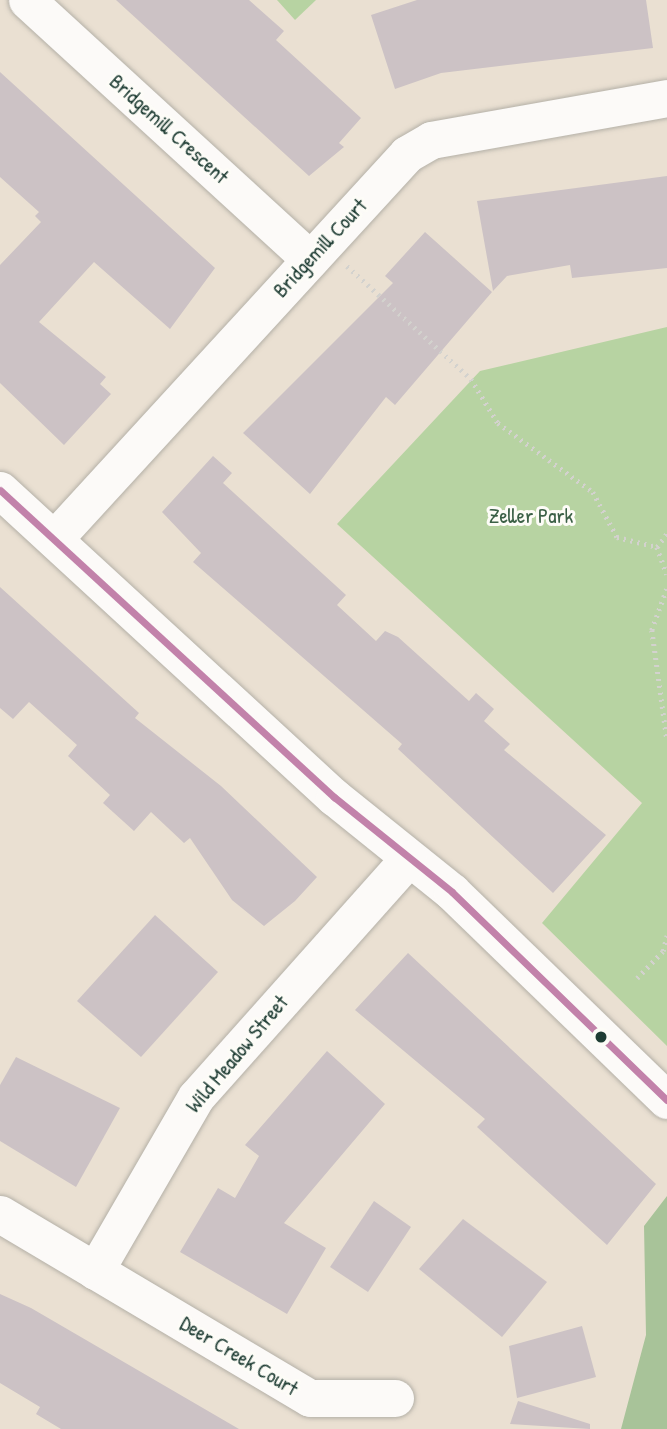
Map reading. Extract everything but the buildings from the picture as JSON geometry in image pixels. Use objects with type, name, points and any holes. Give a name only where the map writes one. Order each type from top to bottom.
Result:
[{"type":"street","name":"Bridgemill Crescent","points":[[27,0],[325,259]]},
{"type":"street","name":"Bridgemill Court","points":[[54,539],[325,259],[408,154],[431,140],[667,98]]},
{"type":"street","points":[[0,490],[408,859],[452,892],[667,1100]]},
{"type":"street","name":"Wild Meadow Street","points":[[95,1270],[196,1097],[408,859]]},
{"type":"street","name":"Deer Creek Court","points":[[0,1214],[310,1398],[395,1398]]},
{"type":"path","points":[[325,259],[471,379],[498,423],[593,492],[617,537],[657,547]]},
{"type":"path","points":[[657,547],[667,533]]},
{"type":"path","points":[[657,547],[667,574]]},
{"type":"path","points":[[667,589],[652,630],[667,738]]},
{"type":"path","points":[[637,978],[663,951],[667,935]]},
{"type":"green space","points":[[277,0],[316,0],[295,20]]},
{"type":"green space","name":"Zeller Park","points":[[667,327],[667,1046],[542,923],[642,803],[337,524],[480,371]]},
{"type":"green space","points":[[667,1196],[667,1429],[621,1429],[646,1335],[644,1226]]},
{"type":"transit line","points":[[0,490],[334,797],[452,892],[667,1100]]}]
